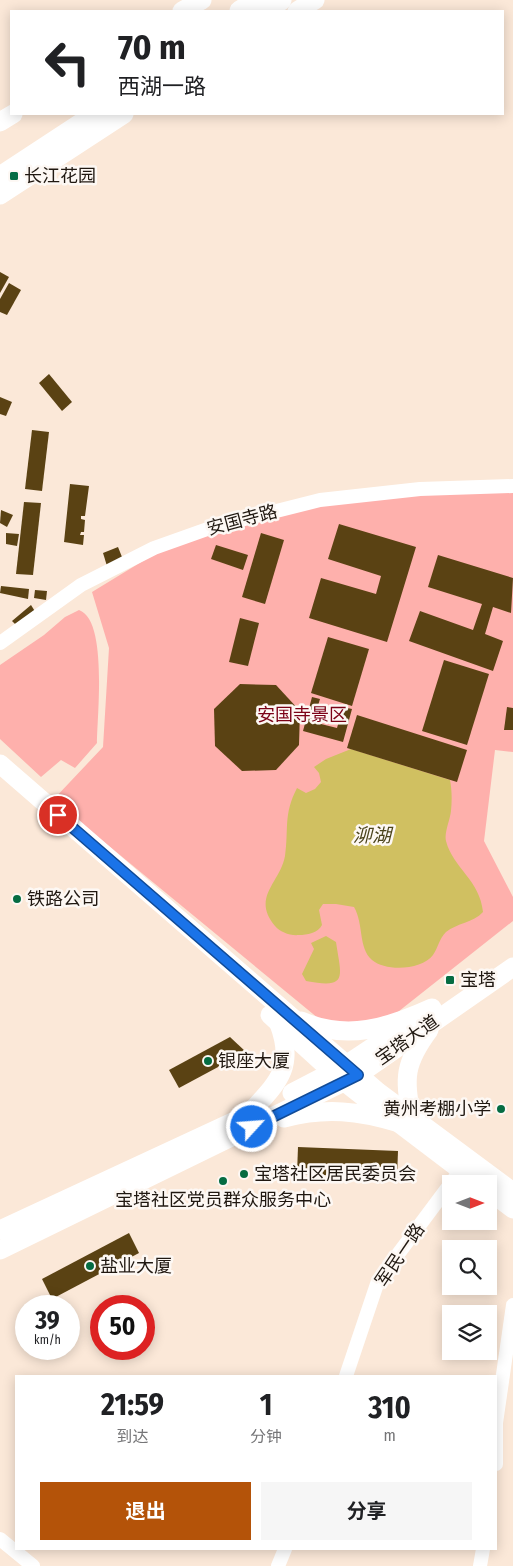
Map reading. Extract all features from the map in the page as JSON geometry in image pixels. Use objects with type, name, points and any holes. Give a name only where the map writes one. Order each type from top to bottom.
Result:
[{"type":"main road","points":[[184,10],[202,0]]},
{"type":"main road","points":[[242,10],[258,0]]},
{"type":"main road","points":[[264,10],[281,0]]},
{"type":"main road","points":[[299,10],[315,0]]},
{"type":"main road","points":[[0,122],[11,115]]},
{"type":"main road","points":[[0,162],[72,115]]},
{"type":"main road","points":[[0,177],[94,115]]},
{"type":"main road","points":[[0,195],[122,115]]},
{"type":"main road","points":[[0,764],[345,1073],[405,1120],[467,1175]]},
{"type":"main road","points":[[0,779],[285,1020],[342,1032],[372,1031],[434,1014]]},
{"type":"main road","name":"宝塔大道","points":[[434,1014],[513,954]]},
{"type":"main road","name":"宝塔大道","points":[[0,1250],[345,1073],[434,1014],[513,968]]},
{"type":"main road","points":[[405,1120],[407,1069],[434,1014]]},
{"type":"main road","points":[[249,1121],[275,1086],[286,1063],[285,1020]]},
{"type":"main road","points":[[249,1121],[329,1110],[405,1120],[513,1192]]},
{"type":"main road","name":"宝塔大道","points":[[0,1230],[249,1121]]},
{"type":"main road","points":[[498,1198],[513,1209]]},
{"type":"street","name":"安国寺路","points":[[0,643],[81,585],[154,548],[213,527],[320,500],[420,489],[513,486]]},
{"type":"street","name":"军民一路","points":[[346,1375],[378,1281],[460,1170]]},
{"type":"street","points":[[497,1416],[513,1305]]},
{"type":"street","points":[[0,1539],[33,1566]]},
{"type":"street","points":[[278,1566],[285,1550]]},
{"type":"street","points":[[480,1566],[483,1550]]},
{"type":"green space","name":"安国寺景区","points":[[513,491],[513,752],[495,750],[484,841],[513,897],[513,921],[389,1019],[354,1027],[324,1023],[53,800],[103,747],[109,648],[92,592],[156,553],[216,531],[323,505],[422,494]]},
{"type":"green space","points":[[79,610],[88,617],[94,631],[97,649],[99,692],[97,743],[75,768],[61,760],[41,777],[0,739],[0,665],[44,635],[65,617]]},
{"type":"water","name":"泖湖","points":[[351,749],[450,780],[451,807],[446,841],[454,859],[477,891],[483,912],[479,916],[446,932],[433,955],[421,964],[395,968],[378,964],[372,960],[365,949],[354,907],[323,904],[319,910],[322,925],[318,930],[305,935],[292,935],[280,930],[268,916],[266,898],[285,856],[288,814],[297,788],[306,793],[315,789],[321,782],[319,773],[314,767],[326,759]]},
{"type":"water","points":[[326,936],[336,942],[339,978],[330,983],[306,981],[302,974],[314,949],[311,943]]},
{"type":"building","points":[[0,272],[9,277],[0,293]]},
{"type":"building","points":[[9,283],[21,290],[7,315],[0,312],[0,299]]},
{"type":"building","points":[[49,374],[72,402],[62,411],[39,383]]},
{"type":"building","points":[[0,397],[12,402],[6,416],[0,414]]},
{"type":"building","points":[[32,430],[49,432],[42,491],[25,489]]},
{"type":"building","points":[[70,484],[89,486],[85,516],[81,516],[81,519],[85,520],[84,532],[81,532],[80,535],[84,535],[83,545],[64,542]]},
{"type":"building","points":[[24,502],[41,503],[33,575],[16,574]]},
{"type":"building","points":[[1,510],[13,515],[7,527],[0,523]]},
{"type":"building","points":[[339,524],[416,547],[387,642],[309,618],[321,578],[376,594],[381,576],[328,559]]},
{"type":"building","points":[[6,533],[19,534],[17,546],[6,544]]},
{"type":"building","points":[[261,533],[284,540],[265,604],[242,597]]},
{"type":"building","points":[[216,545],[248,555],[243,570],[211,559]]},
{"type":"building","points":[[118,547],[124,562],[107,566],[103,553]]},
{"type":"building","points":[[438,555],[513,578],[511,613],[493,607],[485,634],[503,641],[493,671],[409,641],[420,611],[473,630],[482,604],[428,587]]},
{"type":"building","points":[[1,586],[29,589],[28,599],[0,593]]},
{"type":"building","points":[[35,590],[47,591],[46,600],[34,598]]},
{"type":"building","points":[[31,605],[36,613],[18,627],[12,621]]},
{"type":"building","points":[[240,618],[259,623],[248,666],[229,662]]},
{"type":"building","points":[[328,637],[369,649],[352,706],[311,693]]},
{"type":"building","points":[[444,660],[489,674],[467,745],[422,731]]},
{"type":"building","points":[[240,684],[276,685],[300,711],[299,745],[276,770],[242,771],[215,746],[214,709]]},
{"type":"building","points":[[312,697],[320,699],[313,722],[337,728],[343,707],[352,709],[343,742],[303,731]]},
{"type":"building","points":[[507,707],[513,708],[513,730],[504,730]]},
{"type":"building","points":[[357,715],[467,750],[457,782],[347,748]]},
{"type":"building","name":"银座大厦","points":[[230,1037],[246,1052],[179,1088],[169,1070]]},
{"type":"building","points":[[298,1147],[398,1151],[397,1178],[297,1174]]},
{"type":"building","name":"盐业大厦","points":[[129,1233],[139,1253],[60,1295],[50,1295],[42,1279]]},
{"type":"place","name":"长江花园","points":[[14,176]]},
{"type":"place","name":"铁路公司","points":[[17,899]]},
{"type":"place","name":"宝塔","points":[[450,980]]},
{"type":"place","name":"银座大厦","points":[[208,1061]]},
{"type":"place","name":"黄州考棚小学","points":[[501,1109]]},
{"type":"place","name":"宝塔社区居民委员会","points":[[244,1174]]},
{"type":"place","name":"宝塔社区党员群众服务中心","points":[[223,1181]]},
{"type":"place","name":"盐业大厦","points":[[90,1266]]},
{"type":"route","points":[[58,815],[358,1075],[252,1127]]}]
